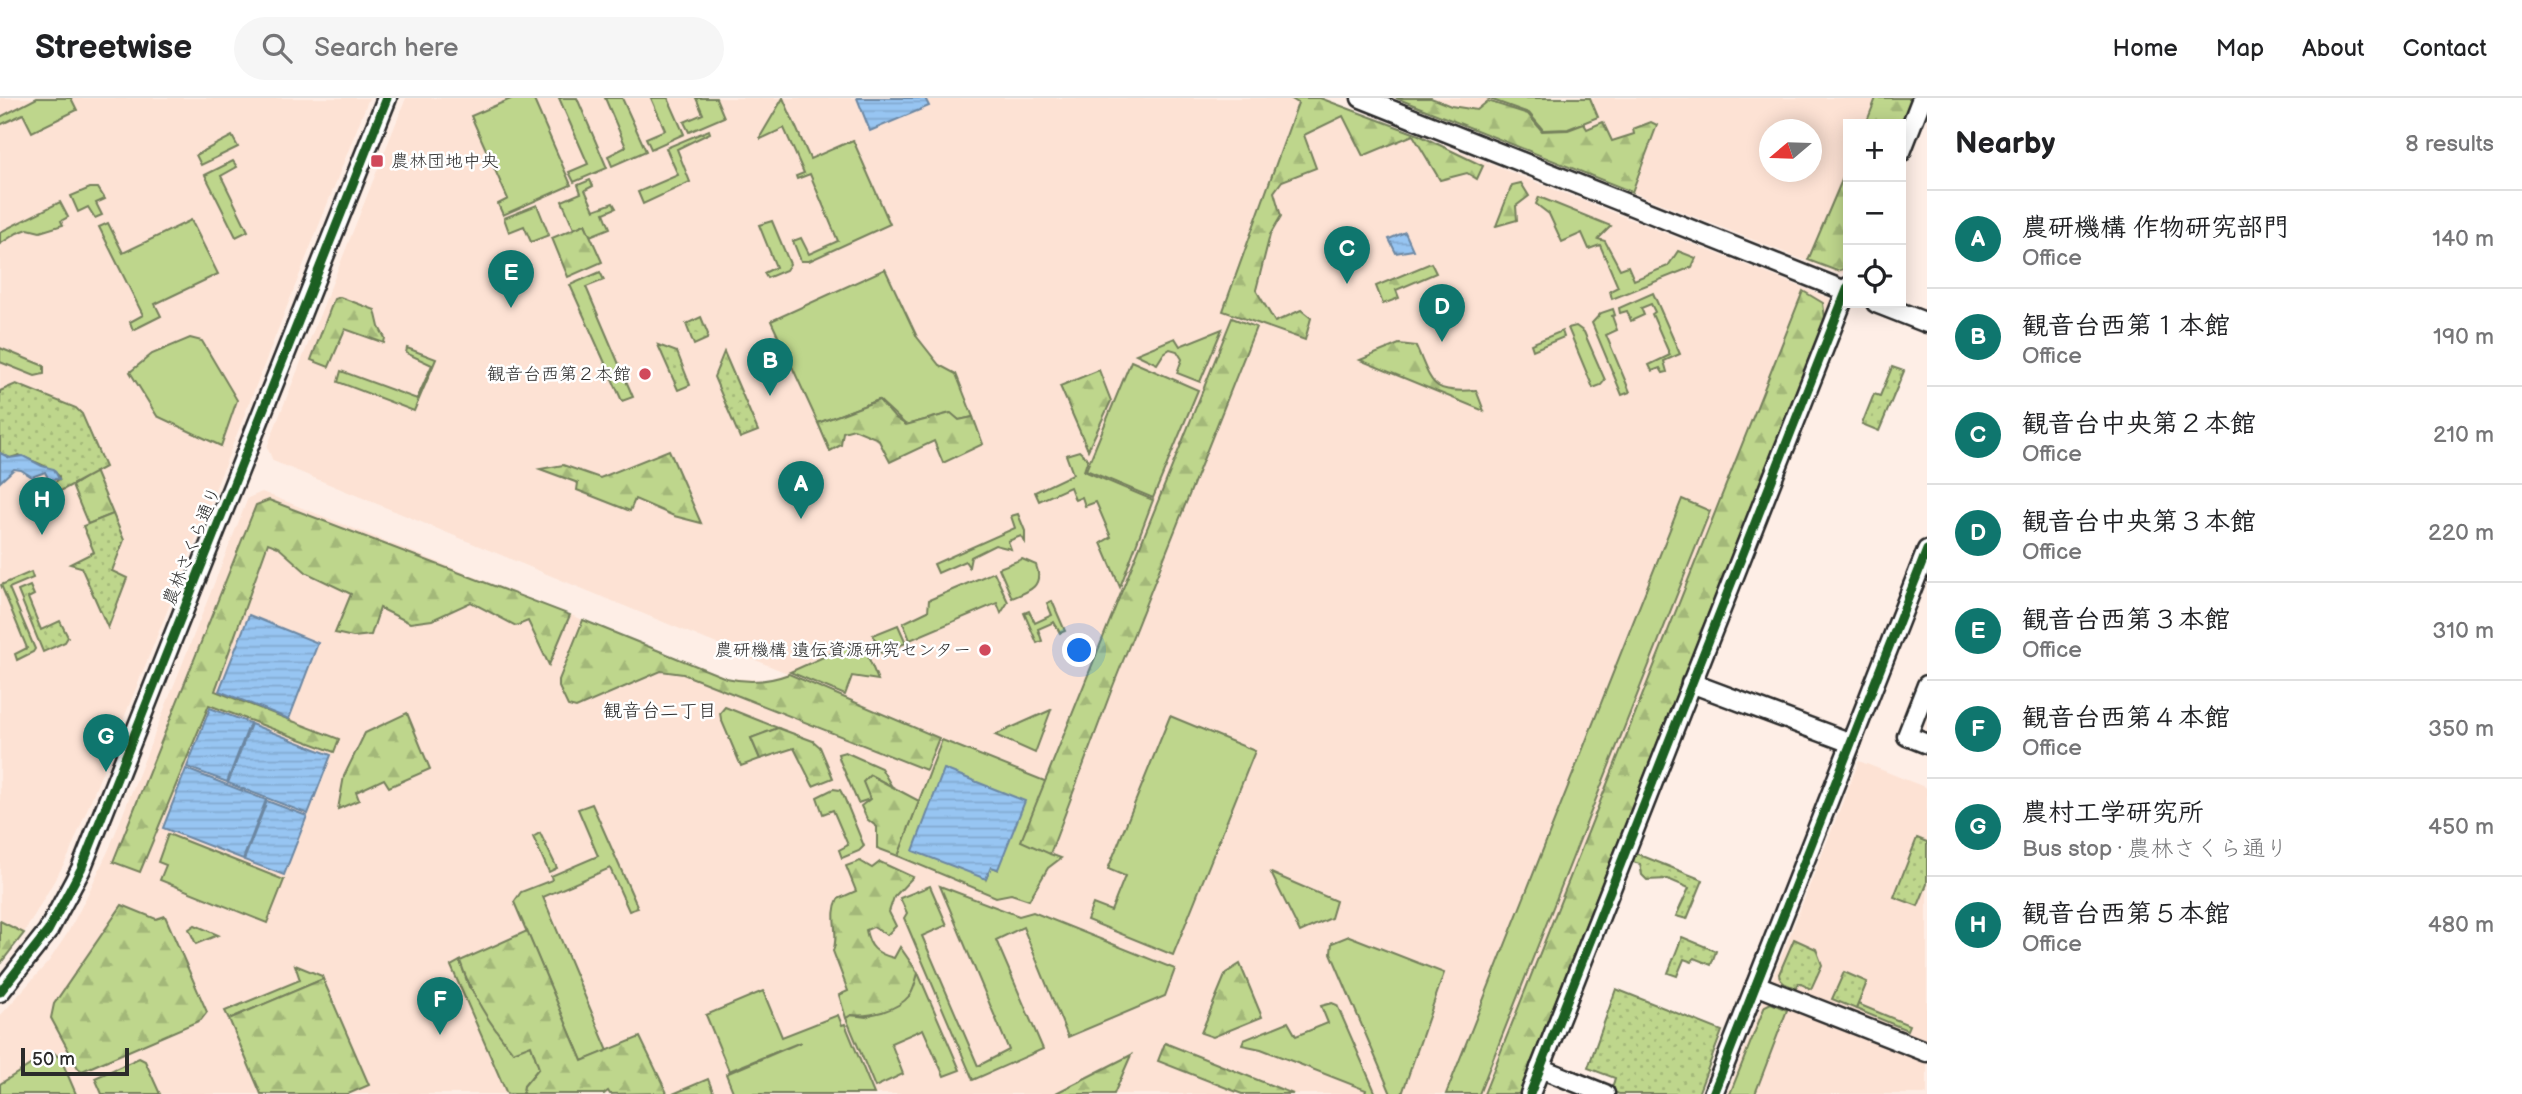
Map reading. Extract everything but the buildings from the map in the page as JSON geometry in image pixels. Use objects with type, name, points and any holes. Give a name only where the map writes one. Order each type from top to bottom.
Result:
[{"type":"street","name":"農林さくら通り","points":[[0,992],[48,931],[81,869],[387,98]]},
{"type":"street","points":[[1361,98],[1843,288]]},
{"type":"street","points":[[1906,139],[1922,98]]},
{"type":"street","points":[[1530,1094],[1843,303]]},
{"type":"street","points":[[1889,308],[1927,323]]},
{"type":"street","points":[[1713,1094],[1926,558]]},
{"type":"street","points":[[1691,683],[1851,744]]},
{"type":"street","points":[[1927,685],[1907,736],[1927,744]]},
{"type":"street","points":[[1756,985],[1927,1052]]},
{"type":"street","points":[[1540,1068],[1605,1094]]},
{"type":"shaded area","points":[[0,98],[369,98],[68,857],[24,933],[0,964]]},
{"type":"shaded area","points":[[406,98],[1323,98],[1829,298],[1833,306],[1522,1094],[0,1094],[0,1016],[49,961],[84,902],[109,849],[248,498],[262,492],[729,678],[765,680],[787,673],[273,461],[267,447]]},
{"type":"shaded area","points":[[1395,98],[1914,98],[1906,120],[1843,119],[1843,272],[1839,274]]},
{"type":"shaded area","points":[[1859,761],[1927,788],[1927,1094],[1727,1094]]},
{"type":"green space","points":[[37,98],[71,98],[77,110],[32,132],[23,114],[0,125],[0,117]]},
{"type":"green space","points":[[513,98],[533,98],[571,185],[503,215],[498,204],[508,199],[471,116]]},
{"type":"green space","points":[[559,98],[577,98],[607,168],[574,182],[569,172],[588,164]]},
{"type":"green space","points":[[605,98],[622,98],[646,151],[612,166],[608,156],[626,147]]},
{"type":"green space","points":[[651,98],[668,98],[684,134],[651,149],[646,138],[665,130]]},
{"type":"green space","points":[[696,98],[716,98],[724,117],[689,132],[684,122],[703,114]]},
{"type":"green space","points":[[783,98],[810,159],[853,140],[890,224],[809,261],[801,261],[793,241],[801,238],[809,254],[838,241],[810,174],[797,179],[796,176],[804,173],[784,128],[761,139],[760,137]]},
{"type":"green space","points":[[1290,98],[1320,98],[1419,135],[1483,166],[1477,179],[1467,173],[1440,180],[1413,135],[1363,156],[1343,116],[1304,135],[1316,168],[1282,181],[1274,192],[1281,216],[1270,235],[1256,290],[1275,322],[1301,310],[1311,318],[1305,340],[1223,311],[1298,103]]},
{"type":"green space","points":[[1396,98],[1431,98],[1451,106],[1477,110],[1488,101],[1528,114],[1542,131],[1568,130],[1584,124],[1587,129],[1603,122],[1612,141],[1634,134],[1633,129],[1651,122],[1657,125],[1632,192]]},
{"type":"green space","points":[[1487,98],[1590,98],[1598,117],[1568,129],[1543,130],[1529,113]]},
{"type":"green space","points":[[1876,98],[1912,98],[1904,119],[1868,119]]},
{"type":"green space","points":[[709,130],[710,133],[677,149],[690,182],[643,204],[638,192],[678,175],[666,148]]},
{"type":"green space","points":[[232,136],[238,147],[201,165],[196,155]]},
{"type":"green space","points":[[233,161],[237,167],[221,176],[248,231],[236,237],[205,175]]},
{"type":"green space","points":[[1843,178],[1843,269],[1837,271],[1808,260]]},
{"type":"green space","points":[[590,180],[593,186],[585,190],[594,210],[613,203],[616,208],[604,213],[610,228],[590,236],[585,224],[574,229],[562,201],[581,193],[578,185]]},
{"type":"green space","points":[[1521,183],[1529,196],[1516,206],[1517,220],[1496,226],[1512,185]]},
{"type":"green space","points":[[90,188],[98,188],[105,199],[96,203],[102,215],[95,218],[88,207],[78,212],[71,196]]},
{"type":"green space","points":[[1539,197],[1611,226],[1598,239],[1605,241],[1620,269],[1628,266],[1634,280],[1668,266],[1678,251],[1696,258],[1692,267],[1612,299],[1610,291],[1618,287],[1600,245],[1589,249],[1582,233],[1562,242],[1549,214],[1536,204]]},
{"type":"green space","points":[[60,202],[68,217],[61,221],[63,225],[40,232],[28,229],[0,244],[0,232]]},
{"type":"green space","points":[[537,205],[549,235],[531,242],[524,226],[509,232],[504,218]]},
{"type":"green space","points":[[191,220],[218,274],[155,304],[161,316],[133,330],[130,322],[143,315],[99,227],[108,223],[123,253]]},
{"type":"green space","points":[[772,221],[790,264],[786,270],[767,278],[764,273],[776,267],[759,225]]},
{"type":"green space","points":[[585,224],[602,262],[568,277],[552,238]]},
{"type":"green space","points":[[1431,263],[1436,273],[1396,290],[1399,298],[1383,304],[1376,286]]},
{"type":"green space","points":[[885,269],[917,337],[939,365],[956,374],[973,417],[959,420],[950,413],[906,425],[879,400],[818,423],[771,321]]},
{"type":"green space","points":[[600,272],[604,280],[586,287],[633,397],[622,401],[570,285]]},
{"type":"green space","points":[[1803,291],[1823,303],[1825,318],[1519,1094],[1484,1094]]},
{"type":"green space","points":[[1653,293],[1680,354],[1664,361],[1667,372],[1663,373],[1660,368],[1652,371],[1649,365],[1670,355],[1652,314],[1655,312],[1651,304],[1641,308],[1644,315],[1631,321],[1627,311],[1620,313],[1619,308]]},
{"type":"green space","points":[[340,297],[375,310],[385,338],[384,343],[345,329],[329,367],[311,360],[334,299]]},
{"type":"green space","points":[[1613,309],[1615,315],[1612,316],[1617,330],[1606,335],[1630,392],[1622,395],[1592,323],[1601,313]]},
{"type":"green space","points":[[701,317],[708,334],[707,339],[694,345],[686,324]]},
{"type":"green space","points":[[1232,318],[1256,327],[1113,686],[1050,854],[1021,841]]},
{"type":"green space","points":[[1576,326],[1584,332],[1605,380],[1593,388],[1568,328]]},
{"type":"green space","points":[[1222,329],[1200,382],[1177,373],[1182,359],[1177,351],[1170,349],[1157,364],[1136,354],[1175,338],[1180,346]]},
{"type":"green space","points":[[1562,331],[1564,337],[1533,350],[1531,344]]},
{"type":"green space","points":[[190,338],[202,341],[237,400],[221,446],[157,416],[130,372],[152,354]]},
{"type":"green space","points":[[1399,344],[1416,346],[1430,378],[1441,388],[1476,390],[1484,411],[1360,360]]},
{"type":"green space","points":[[658,345],[677,352],[690,385],[678,390]]},
{"type":"green space","points":[[0,348],[44,366],[44,374],[35,376],[0,362]]},
{"type":"green space","points":[[407,348],[436,359],[414,411],[338,382],[341,371],[417,399],[432,365],[406,353]]},
{"type":"green space","points":[[724,352],[758,431],[740,438],[714,377]]},
{"type":"green space","points":[[1131,361],[1198,390],[1153,498],[1086,470]]},
{"type":"green space","points":[[1892,367],[1904,371],[1879,431],[1862,424],[1874,394],[1880,396]]},
{"type":"green space","points":[[1099,370],[1111,401],[1088,450],[1060,386]]},
{"type":"green space","points":[[16,384],[76,408],[82,414],[105,467],[55,494],[52,485],[59,476],[55,472],[19,455],[10,458],[0,453],[0,391]]},
{"type":"green space","points":[[879,400],[894,417],[906,425],[951,413],[959,420],[973,417],[983,444],[943,463],[934,441],[890,462],[878,439],[854,429],[843,432],[841,445],[830,451],[818,423]]},
{"type":"green space","points":[[669,450],[701,523],[674,516],[635,499],[630,511],[577,490],[578,483],[540,469],[563,465],[600,478]]},
{"type":"green space","points":[[1079,451],[1088,459],[1084,471],[1153,500],[1120,587],[1101,543],[1111,537],[1096,502],[1085,506],[1082,497],[1075,500],[1070,487],[1039,501],[1035,492],[1073,474],[1066,455]]},
{"type":"green space","points":[[95,471],[113,514],[88,524],[72,486]]},
{"type":"green space","points":[[1682,499],[1710,511],[1479,1094],[1446,1094]]},
{"type":"green space","points":[[269,500],[570,615],[549,665],[528,621],[516,626],[471,602],[432,620],[410,623],[380,608],[371,635],[353,637],[335,633],[351,594],[307,573],[278,547],[268,543],[215,691],[339,739],[334,752],[209,705],[140,872],[113,862],[256,505]]},
{"type":"green space","points":[[113,514],[124,540],[112,571],[127,578],[108,628],[81,567],[70,564],[94,552],[83,526]]},
{"type":"green space","points":[[1018,514],[1025,531],[1025,542],[1021,536],[1008,541],[1011,549],[995,545],[971,557],[969,567],[965,561],[938,573],[934,564],[1015,528],[1011,516]]},
{"type":"green space","points":[[1022,559],[1036,565],[1037,583],[1030,590],[1012,598],[999,568]]},
{"type":"green space","points":[[31,572],[33,578],[9,588],[35,649],[17,660],[15,654],[27,648],[1,585]]},
{"type":"green space","points":[[994,572],[1008,602],[1001,613],[997,603],[910,640],[903,623],[928,611],[929,600]]},
{"type":"green space","points":[[30,586],[34,595],[28,598],[41,630],[60,621],[68,637],[65,642],[43,652],[18,591]]},
{"type":"green space","points":[[1052,601],[1065,631],[1060,633],[1054,622],[1038,629],[1042,641],[1037,643],[1024,613],[1029,611],[1035,623],[1052,615],[1047,603]]},
{"type":"green space","points":[[583,620],[726,678],[758,681],[789,674],[939,738],[926,770],[683,674],[661,671],[576,708],[568,706],[559,687],[559,680]]},
{"type":"green space","points":[[898,625],[906,643],[881,653],[873,635]]},
{"type":"green space","points":[[861,640],[878,680],[852,676],[845,695],[790,672]]},
{"type":"green space","points":[[725,707],[778,728],[751,738],[760,759],[741,766],[721,719],[720,713]]},
{"type":"green space","points":[[1051,710],[1035,753],[995,735]]},
{"type":"green space","points":[[407,713],[430,769],[389,787],[384,779],[356,792],[359,800],[338,809],[344,776],[365,733]]},
{"type":"green space","points":[[1170,716],[1255,751],[1173,955],[1087,920],[1093,904],[1111,911],[1125,876],[1108,869]]},
{"type":"green space","points":[[778,728],[813,741],[820,747],[833,778],[813,786],[794,748],[760,759],[751,738]]},
{"type":"green space","points":[[942,740],[1047,782],[1050,854],[1061,858],[1048,868],[1029,900],[1011,894],[996,897],[898,856]],"holes":[[[945,769],[997,869],[991,866],[986,879]]]},
{"type":"green space","points":[[845,752],[881,768],[892,787],[870,775],[870,799],[858,803],[838,754]]},
{"type":"green space","points":[[870,775],[919,801],[898,856],[877,848],[877,827],[867,819],[861,806],[870,799],[863,782]]},
{"type":"green space","points":[[833,789],[840,790],[844,797],[864,846],[842,858],[839,850],[848,845],[833,810],[823,814],[817,797]]},
{"type":"green space","points":[[592,804],[638,908],[629,911],[610,868],[543,897],[608,1051],[582,1061],[514,902],[521,892],[552,880],[551,876],[598,856],[578,809]]},
{"type":"green space","points":[[540,833],[557,868],[549,872],[533,837]]},
{"type":"green space","points":[[168,834],[284,880],[267,923],[160,880],[166,865],[158,862]]},
{"type":"green space","points":[[1917,838],[1927,842],[1927,884],[1918,906],[1894,897]]},
{"type":"green space","points":[[1635,853],[1703,880],[1687,919],[1676,916],[1689,888],[1668,879],[1647,880],[1642,875],[1640,864],[1633,862]]},
{"type":"green space","points":[[860,861],[872,868],[880,862],[913,877],[894,897],[889,912],[896,926],[887,935],[873,927],[866,930],[875,949],[894,958],[900,947],[918,973],[915,985],[905,1001],[875,1014],[851,1015],[846,1018],[839,995],[848,991],[833,951],[834,912],[838,899],[856,891],[846,866]]},
{"type":"green space","points":[[1271,873],[1336,901],[1331,918],[1300,932]]},
{"type":"green space","points":[[930,886],[947,925],[922,936],[978,1066],[1009,1050],[940,886],[1019,916],[1033,912],[1175,969],[1165,996],[1068,1037],[1023,927],[996,940],[1043,1049],[973,1080],[904,918],[907,913],[900,898]]},
{"type":"green space","points":[[122,905],[156,919],[165,916],[207,1012],[201,1020],[82,1071],[51,1018],[54,1004]]},
{"type":"green space","points":[[0,921],[24,933],[0,964]]},
{"type":"green space","points":[[195,925],[218,935],[196,944],[189,929]]},
{"type":"green space","points":[[527,931],[582,1061],[640,1037],[667,1093],[610,1094],[608,1091],[604,1094],[523,1094],[524,1086],[539,1068],[531,1045],[513,1052],[482,1009],[460,961]]},
{"type":"green space","points":[[1349,936],[1444,973],[1402,1094],[1391,1094],[1331,953],[1332,943]]},
{"type":"green space","points":[[1682,937],[1716,951],[1711,965],[1694,958],[1692,962],[1684,959],[1677,976],[1668,973]]},
{"type":"green space","points":[[1794,939],[1816,949],[1822,965],[1811,989],[1799,983],[1796,988],[1790,986],[1780,977]]},
{"type":"green space","points":[[460,961],[469,987],[531,1045],[539,1068],[524,1086],[523,1094],[507,1094],[451,966]]},
{"type":"green space","points":[[1240,964],[1262,1017],[1213,1037],[1201,1033],[1226,973]]},
{"type":"green space","points":[[295,965],[322,976],[323,979],[229,1019],[225,1011],[300,980]]},
{"type":"green space","points":[[1844,972],[1867,982],[1856,1009],[1832,999]]},
{"type":"green space","points":[[918,973],[960,1070],[944,1076],[923,1029],[891,1043],[903,1074],[875,1087],[846,1018],[851,1015],[866,1017],[910,995]]},
{"type":"green space","points":[[323,979],[369,1085],[348,1094],[261,1094],[229,1019]]},
{"type":"green space","points":[[1616,989],[1722,1031],[1698,1094],[1619,1094],[1611,1091],[1615,1078],[1588,1068]]},
{"type":"green space","points":[[763,991],[782,1037],[838,1015],[842,1025],[845,1024],[874,1094],[734,1094],[726,1074],[801,1042],[729,1071],[706,1015]]},
{"type":"green space","points":[[1332,1003],[1337,1005],[1376,1094],[1365,1094],[1366,1090],[1261,1049],[1242,1045],[1244,1040],[1288,1022],[1296,1036],[1328,1023],[1321,1006]]},
{"type":"green space","points":[[1771,1003],[1787,1010],[1755,1094],[1730,1094],[1765,1006]]},
{"type":"green space","points":[[1858,1004],[1909,1025],[1907,1030],[1856,1009]]},
{"type":"green space","points":[[1165,1043],[1293,1094],[1242,1094],[1158,1061]]},
{"type":"green space","points":[[54,1053],[61,1059],[76,1094],[0,1094],[0,1084],[46,1055]]},
{"type":"green space","points":[[1131,1055],[1114,1094],[1054,1094]]},
{"type":"green space","points":[[139,1058],[145,1061],[160,1094],[102,1094],[95,1078]]},
{"type":"green space","points":[[708,1079],[714,1094],[673,1094]]},
{"type":"water","points":[[857,98],[925,98],[929,106],[870,131]]},
{"type":"water","points":[[1405,232],[1413,250],[1396,253],[1389,239]]},
{"type":"water","points":[[0,453],[10,458],[23,456],[54,469],[59,479],[49,480],[45,472],[32,477],[14,469],[0,482]]},
{"type":"water","points":[[249,615],[318,643],[289,719],[219,691]]},
{"type":"water","points":[[210,708],[250,723],[227,782],[187,767]]},
{"type":"water","points":[[251,724],[331,755],[308,814],[228,783]]},
{"type":"water","points":[[186,769],[266,800],[243,859],[163,828]]},
{"type":"water","points":[[944,769],[1025,801],[998,869],[991,867],[986,879],[913,851]]},
{"type":"water","points":[[267,801],[307,816],[284,875],[244,860]]},
{"type":"cycle path","points":[[0,992],[48,931],[81,869],[387,98]]},
{"type":"cycle path","points":[[1530,1094],[1843,300]]},
{"type":"cycle path","points":[[1713,1094],[1927,550]]},
{"type":"place","name":"農林団地中央","points":[[377,161]]},
{"type":"place","name":"観音台中央第２本館","points":[[1347,284]]},
{"type":"place","name":"観音台西第３本館","points":[[511,308]]},
{"type":"place","name":"観音台中央第３本館","points":[[1442,342]]},
{"type":"place","name":"観音台西第２本館","points":[[645,374]]},
{"type":"place","name":"観音台西第１本館","points":[[770,396]]},
{"type":"place","name":"農研機構 作物研究部門","points":[[801,519]]},
{"type":"place","name":"観音台西第５本館","points":[[42,535]]},
{"type":"place","name":"農研機構 遺伝資源研究センター","points":[[985,650]]},
{"type":"place","name":"農村工学研究所","points":[[106,772]]},
{"type":"place","name":"観音台西第４本館","points":[[440,1035]]},
{"type":"district","name":"観音台二丁目","points":[[660,711]]}]
